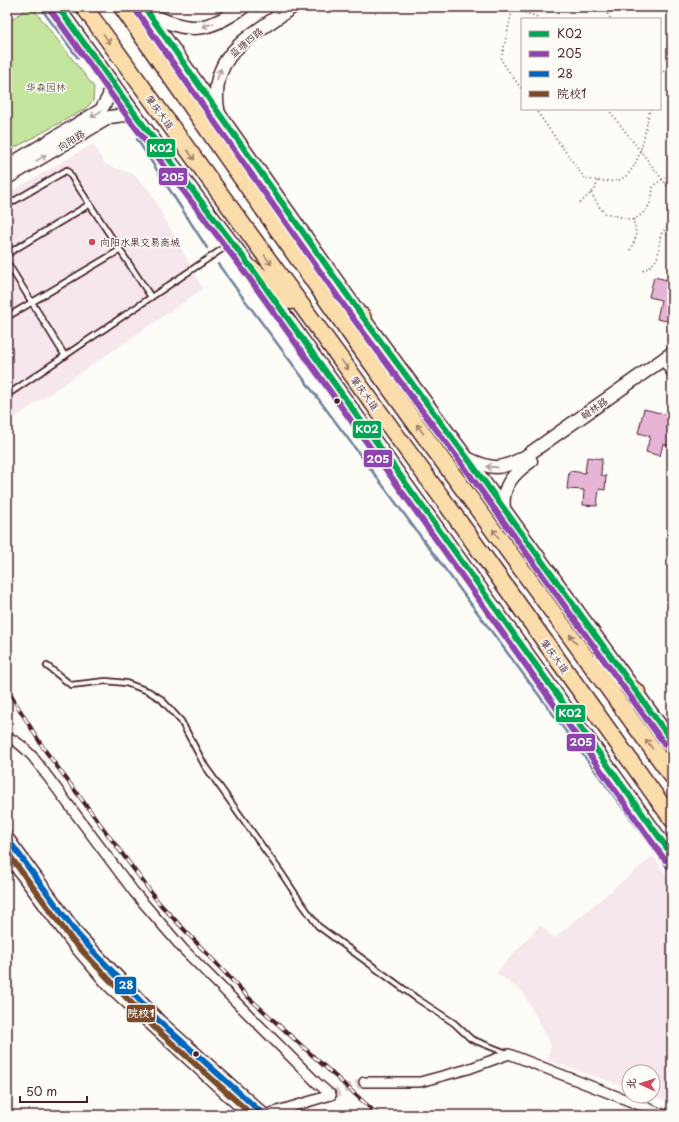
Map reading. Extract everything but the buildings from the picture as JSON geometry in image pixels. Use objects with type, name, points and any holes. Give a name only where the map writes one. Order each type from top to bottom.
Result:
[{"type":"highway","name":"肇庆大道","points":[[84,7],[442,498],[672,819]]},
{"type":"highway","points":[[122,7],[377,370],[672,776]]},
{"type":"highway","points":[[253,270],[308,314]]},
{"type":"highway","points":[[362,316],[377,370]]},
{"type":"highway","points":[[585,657],[637,692]]},
{"type":"main road","points":[[146,10],[176,26],[187,28],[198,27],[220,21],[243,7]]},
{"type":"main road","name":"蓝塘四路","points":[[218,112],[216,88],[218,77],[228,56],[245,40],[292,7]]},
{"type":"street","points":[[58,7],[138,118],[253,270],[672,855]]},
{"type":"street","points":[[146,10],[362,316],[468,459],[672,741]]},
{"type":"street","name":"向阳路","points":[[7,166],[101,110],[109,96],[110,80]]},
{"type":"street","name":"向阳路","points":[[7,178],[110,117],[124,115],[138,118]]},
{"type":"street","name":"翰林路","points":[[517,466],[669,363]]},
{"type":"street","points":[[468,459],[494,468],[509,465],[517,466],[507,487],[504,509]]},
{"type":"street","points":[[7,737],[22,746],[33,756],[134,892],[183,949],[317,1083],[331,1095],[264,1115],[159,1020],[78,935],[7,838]]},
{"type":"street","points":[[7,854],[74,944],[110,986],[247,1114]]},
{"type":"street","points":[[364,1082],[420,1082],[468,1069],[509,1054],[665,1115]]},
{"type":"lane","points":[[7,205],[67,170],[151,297]]},
{"type":"lane","points":[[7,254],[90,204]]},
{"type":"lane","points":[[7,395],[232,242]]},
{"type":"lane","points":[[7,317],[120,250]]},
{"type":"lane","points":[[7,262],[65,356]]},
{"type":"lane","points":[[47,666],[71,685],[106,681],[126,683],[148,691],[161,699],[181,721],[205,766],[280,870],[318,926],[416,998],[454,1023],[471,1039],[509,1054]]},
{"type":"path","points":[[513,7],[501,60],[521,89]]},
{"type":"path","points":[[603,7],[610,18]]},
{"type":"path","points":[[513,10],[536,16],[537,18]]},
{"type":"path","points":[[661,73],[672,66]]},
{"type":"path","points":[[537,110],[585,179],[598,180],[619,180],[633,170],[640,151],[650,110]]},
{"type":"path","points":[[609,110],[672,192]]},
{"type":"path","points":[[591,193],[600,208],[605,213],[633,220],[649,207],[652,198],[652,186],[672,172]]},
{"type":"path","points":[[580,203],[595,189],[598,180]]},
{"type":"path","points":[[630,250],[636,242],[636,229],[633,220]]},
{"type":"path","points":[[643,271],[654,263],[658,256],[660,236],[672,226]]},
{"type":"shaded area","name":"向阳水果交易商城","points":[[93,144],[105,164],[133,174],[149,190],[203,289],[7,423],[7,194]]},
{"type":"shaded area","points":[[653,856],[672,883],[672,1103],[661,1099],[661,1064],[621,1064],[621,1085],[547,1060],[551,1045],[523,992],[496,973],[540,925],[554,938]]},
{"type":"green space","name":"华森园林","points":[[29,7],[32,7],[94,87],[93,101],[85,109],[7,152],[7,23]]},
{"type":"waterway","points":[[40,7],[78,58]]},
{"type":"waterway","points":[[137,139],[207,248]]},
{"type":"waterway","points":[[218,264],[672,874]]},
{"type":"tunnel","points":[[331,1095],[364,1082]]},
{"type":"railway","points":[[7,689],[44,749],[159,903],[248,997],[378,1115]]},
{"type":"transit line","name":"K02","points":[[58,7],[138,118],[253,270],[672,855]]},
{"type":"transit line","name":"K02","points":[[144,7],[362,316],[468,459],[672,741]]},
{"type":"transit line","name":"205","points":[[52,12],[132,123],[247,275],[665,860]]},
{"type":"transit line","name":"205","points":[[137,12],[355,321],[462,464],[666,746]]},
{"type":"transit line","name":"28","points":[[7,838],[78,935],[159,1021],[264,1115]]},
{"type":"transit line","name":"院校1","points":[[7,852],[72,940],[154,1027],[252,1115]]},
{"type":"place","name":"向阳水果交易商城","points":[[92,242]]}]
